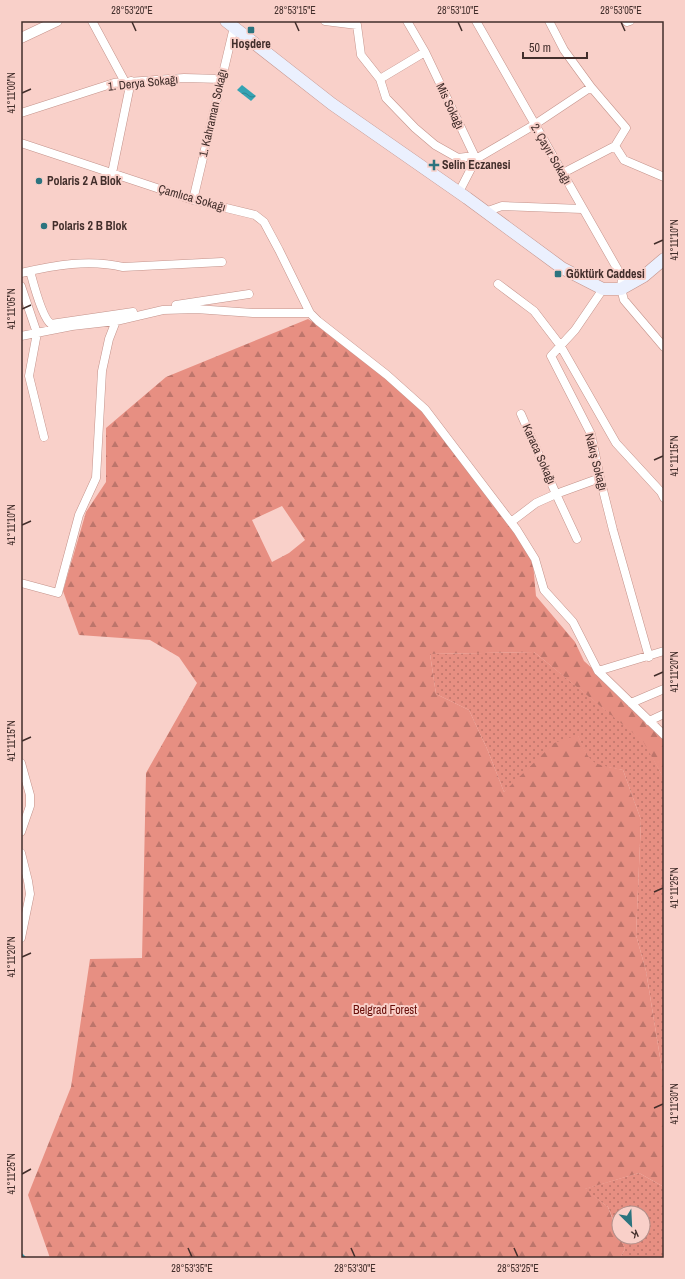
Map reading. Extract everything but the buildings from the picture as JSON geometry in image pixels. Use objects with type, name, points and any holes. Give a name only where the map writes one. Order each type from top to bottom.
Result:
[{"type":"main road","points":[[230,24],[332,104],[458,192],[562,268],[603,289],[621,289],[644,276],[664,259]]},
{"type":"street","points":[[92,21],[128,82],[112,173]]},
{"type":"street","points":[[325,21],[357,25],[361,55],[380,79],[386,98],[415,128],[435,145],[458,158],[475,158],[534,125],[591,87]]},
{"type":"street","name":"Mis Sokağı","points":[[406,21],[424,52],[475,158]]},
{"type":"street","name":"2. Çayır Sokağı","points":[[476,21],[622,277],[621,289]]},
{"type":"street","points":[[549,21],[564,50],[591,87],[626,128],[615,146],[563,173]]},
{"type":"street","points":[[21,38],[54,22]]},
{"type":"street","name":"1. Kahraman Sokağı","points":[[193,200],[222,79],[230,24]]},
{"type":"street","points":[[380,79],[424,52]]},
{"type":"street","name":"1. Derya Sokağı","points":[[21,113],[114,83],[184,78],[222,79]]},
{"type":"street","name":"Çamlıca Sokağı","points":[[21,143],[193,200],[255,215],[264,222],[310,313]]},
{"type":"street","points":[[615,146],[624,160],[664,177]]},
{"type":"street","points":[[458,192],[475,158]]},
{"type":"street","points":[[485,212],[502,206],[582,209]]},
{"type":"street","points":[[21,273],[78,262],[112,264],[123,267],[222,262]]},
{"type":"street","points":[[30,271],[44,315],[51,324],[249,294]]},
{"type":"street","points":[[498,284],[534,311],[560,345],[616,443],[663,494]]},
{"type":"street","points":[[21,286],[37,333],[30,376],[44,437]]},
{"type":"street","name":"Nakış Sokağı","points":[[603,289],[575,330],[551,356],[591,434],[613,530],[649,657]]},
{"type":"street","points":[[621,289],[624,300],[664,347]]},
{"type":"street","points":[[21,336],[72,326],[116,321],[164,310],[196,309],[253,313],[310,313],[318,321],[388,375],[425,409],[511,522],[535,560],[544,590],[574,622],[598,671],[664,735]]},
{"type":"street","points":[[21,583],[58,593],[79,515],[96,478],[102,371],[109,339],[116,321]]},
{"type":"street","name":"Karaca Sokağı","points":[[521,414],[577,538]]},
{"type":"street","points":[[511,522],[536,503],[600,478]]},
{"type":"street","points":[[598,671],[649,657],[664,651]]},
{"type":"street","points":[[630,703],[664,689]]},
{"type":"street","points":[[649,721],[664,714]]},
{"type":"street","points":[[21,763],[30,795],[30,806],[21,832]]},
{"type":"street","points":[[21,853],[30,894],[21,938]]},
{"type":"green space","name":"Belgrad Forest","points":[[308,319],[364,355],[425,414],[504,514],[533,563],[536,596],[575,642],[584,661],[664,733],[664,779],[643,741],[534,652],[430,654],[436,694],[469,710],[488,751],[504,792],[554,743],[578,735],[586,753],[593,762],[623,770],[641,820],[636,935],[646,971],[663,1076],[664,1187],[639,1173],[585,1189],[608,1207],[611,1215],[611,1245],[623,1245],[625,1249],[620,1258],[50,1258],[28,1195],[71,1087],[90,959],[142,958],[146,773],[197,683],[179,657],[150,640],[79,635],[63,591],[86,512],[106,482],[106,428],[166,377]],"holes":[[[282,506],[305,540],[289,553],[272,562],[252,520]]]},
{"type":"green space","points":[[534,652],[644,741],[664,779],[664,1082],[646,971],[636,935],[641,820],[623,770],[604,767],[593,762],[586,754],[578,736],[504,792],[488,751],[469,710],[436,694],[430,654]]},
{"type":"green space","points":[[639,1173],[664,1187],[664,1258],[620,1258],[625,1249],[623,1245],[651,1245],[651,1205],[611,1205],[611,1214],[608,1207],[584,1189]]},
{"type":"water","points":[[242,85],[256,96],[251,101],[237,90]]},
{"type":"waterway","points":[[21,1254],[25,1258]]},
{"type":"place","name":"Hoşdere","points":[[251,30]]},
{"type":"place","name":"Selin Eczanesi","points":[[434,165]]},
{"type":"place","name":"Polaris 2 A Blok","points":[[39,181]]},
{"type":"place","name":"Polaris 2 B Blok","points":[[44,226]]},
{"type":"place","name":"Göktürk Caddesi","points":[[558,274]]}]
